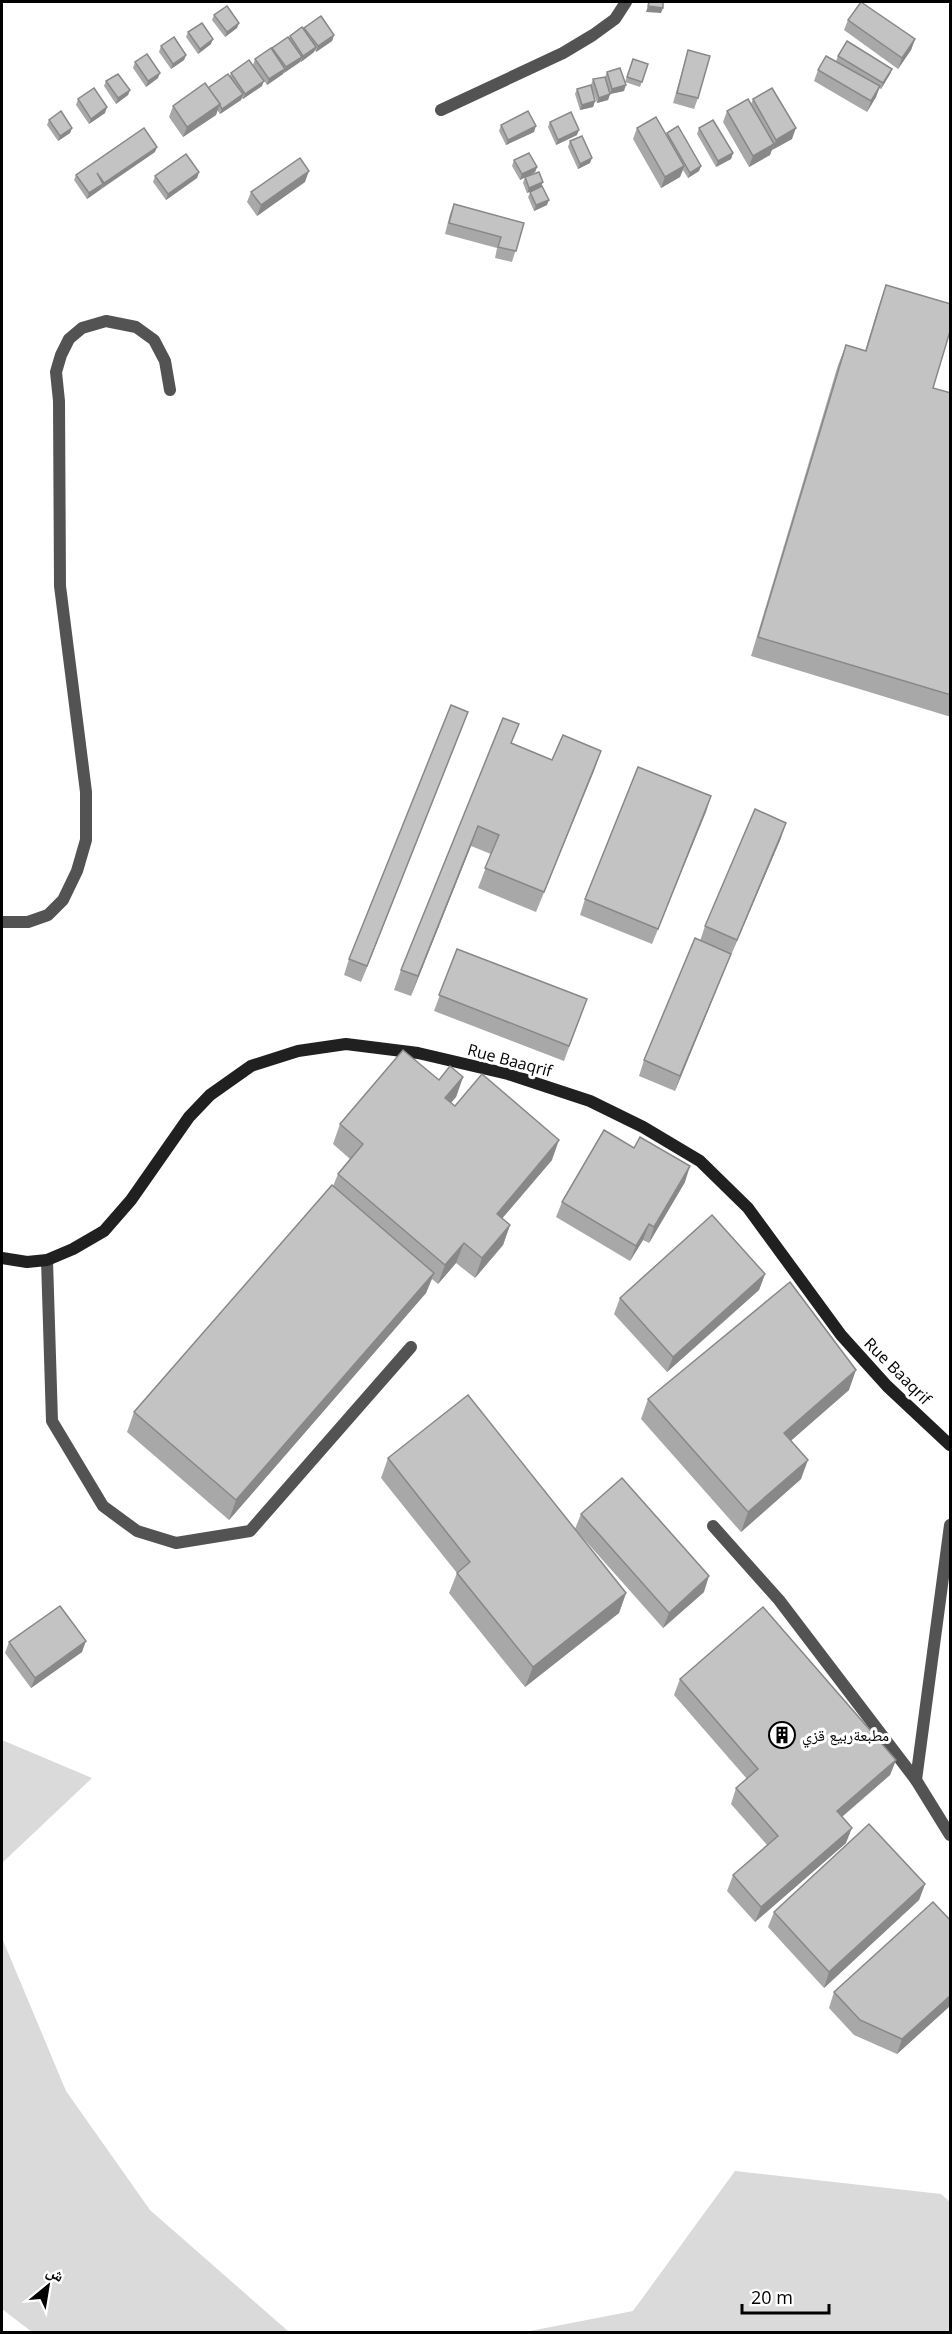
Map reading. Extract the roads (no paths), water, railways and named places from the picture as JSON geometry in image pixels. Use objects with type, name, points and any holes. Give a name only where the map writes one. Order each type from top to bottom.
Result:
[{"type":"street","points":[[441,110],[563,53],[615,19],[626,2]]},
{"type":"street","points":[[2,922],[28,922],[48,915],[63,900],[77,871],[86,840],[86,792],[67,657],[60,586],[59,402],[56,372],[61,355],[69,339],[82,328],[106,321],[136,327],[154,340],[165,360],[170,390]]},
{"type":"street","name":"Rue Baaqrif","points":[[2,1258],[27,1262],[47,1260],[73,1249],[104,1231],[131,1200],[189,1117],[210,1095],[252,1066],[298,1051],[346,1044],[418,1053],[508,1074],[590,1101],[643,1127],[700,1161],[748,1208],[841,1335],[887,1386],[951,1445]]},
{"type":"street","points":[[47,1260],[52,1421],[103,1506],[137,1531],[176,1543],[250,1531],[411,1347]]},
{"type":"street","points":[[916,1780],[951,1525]]},
{"type":"street","points":[[713,1526],[779,1600],[916,1780],[951,1835]]},
{"type":"place","name":"مطبعةربيع قزي","points":[[782,1735]]}]
